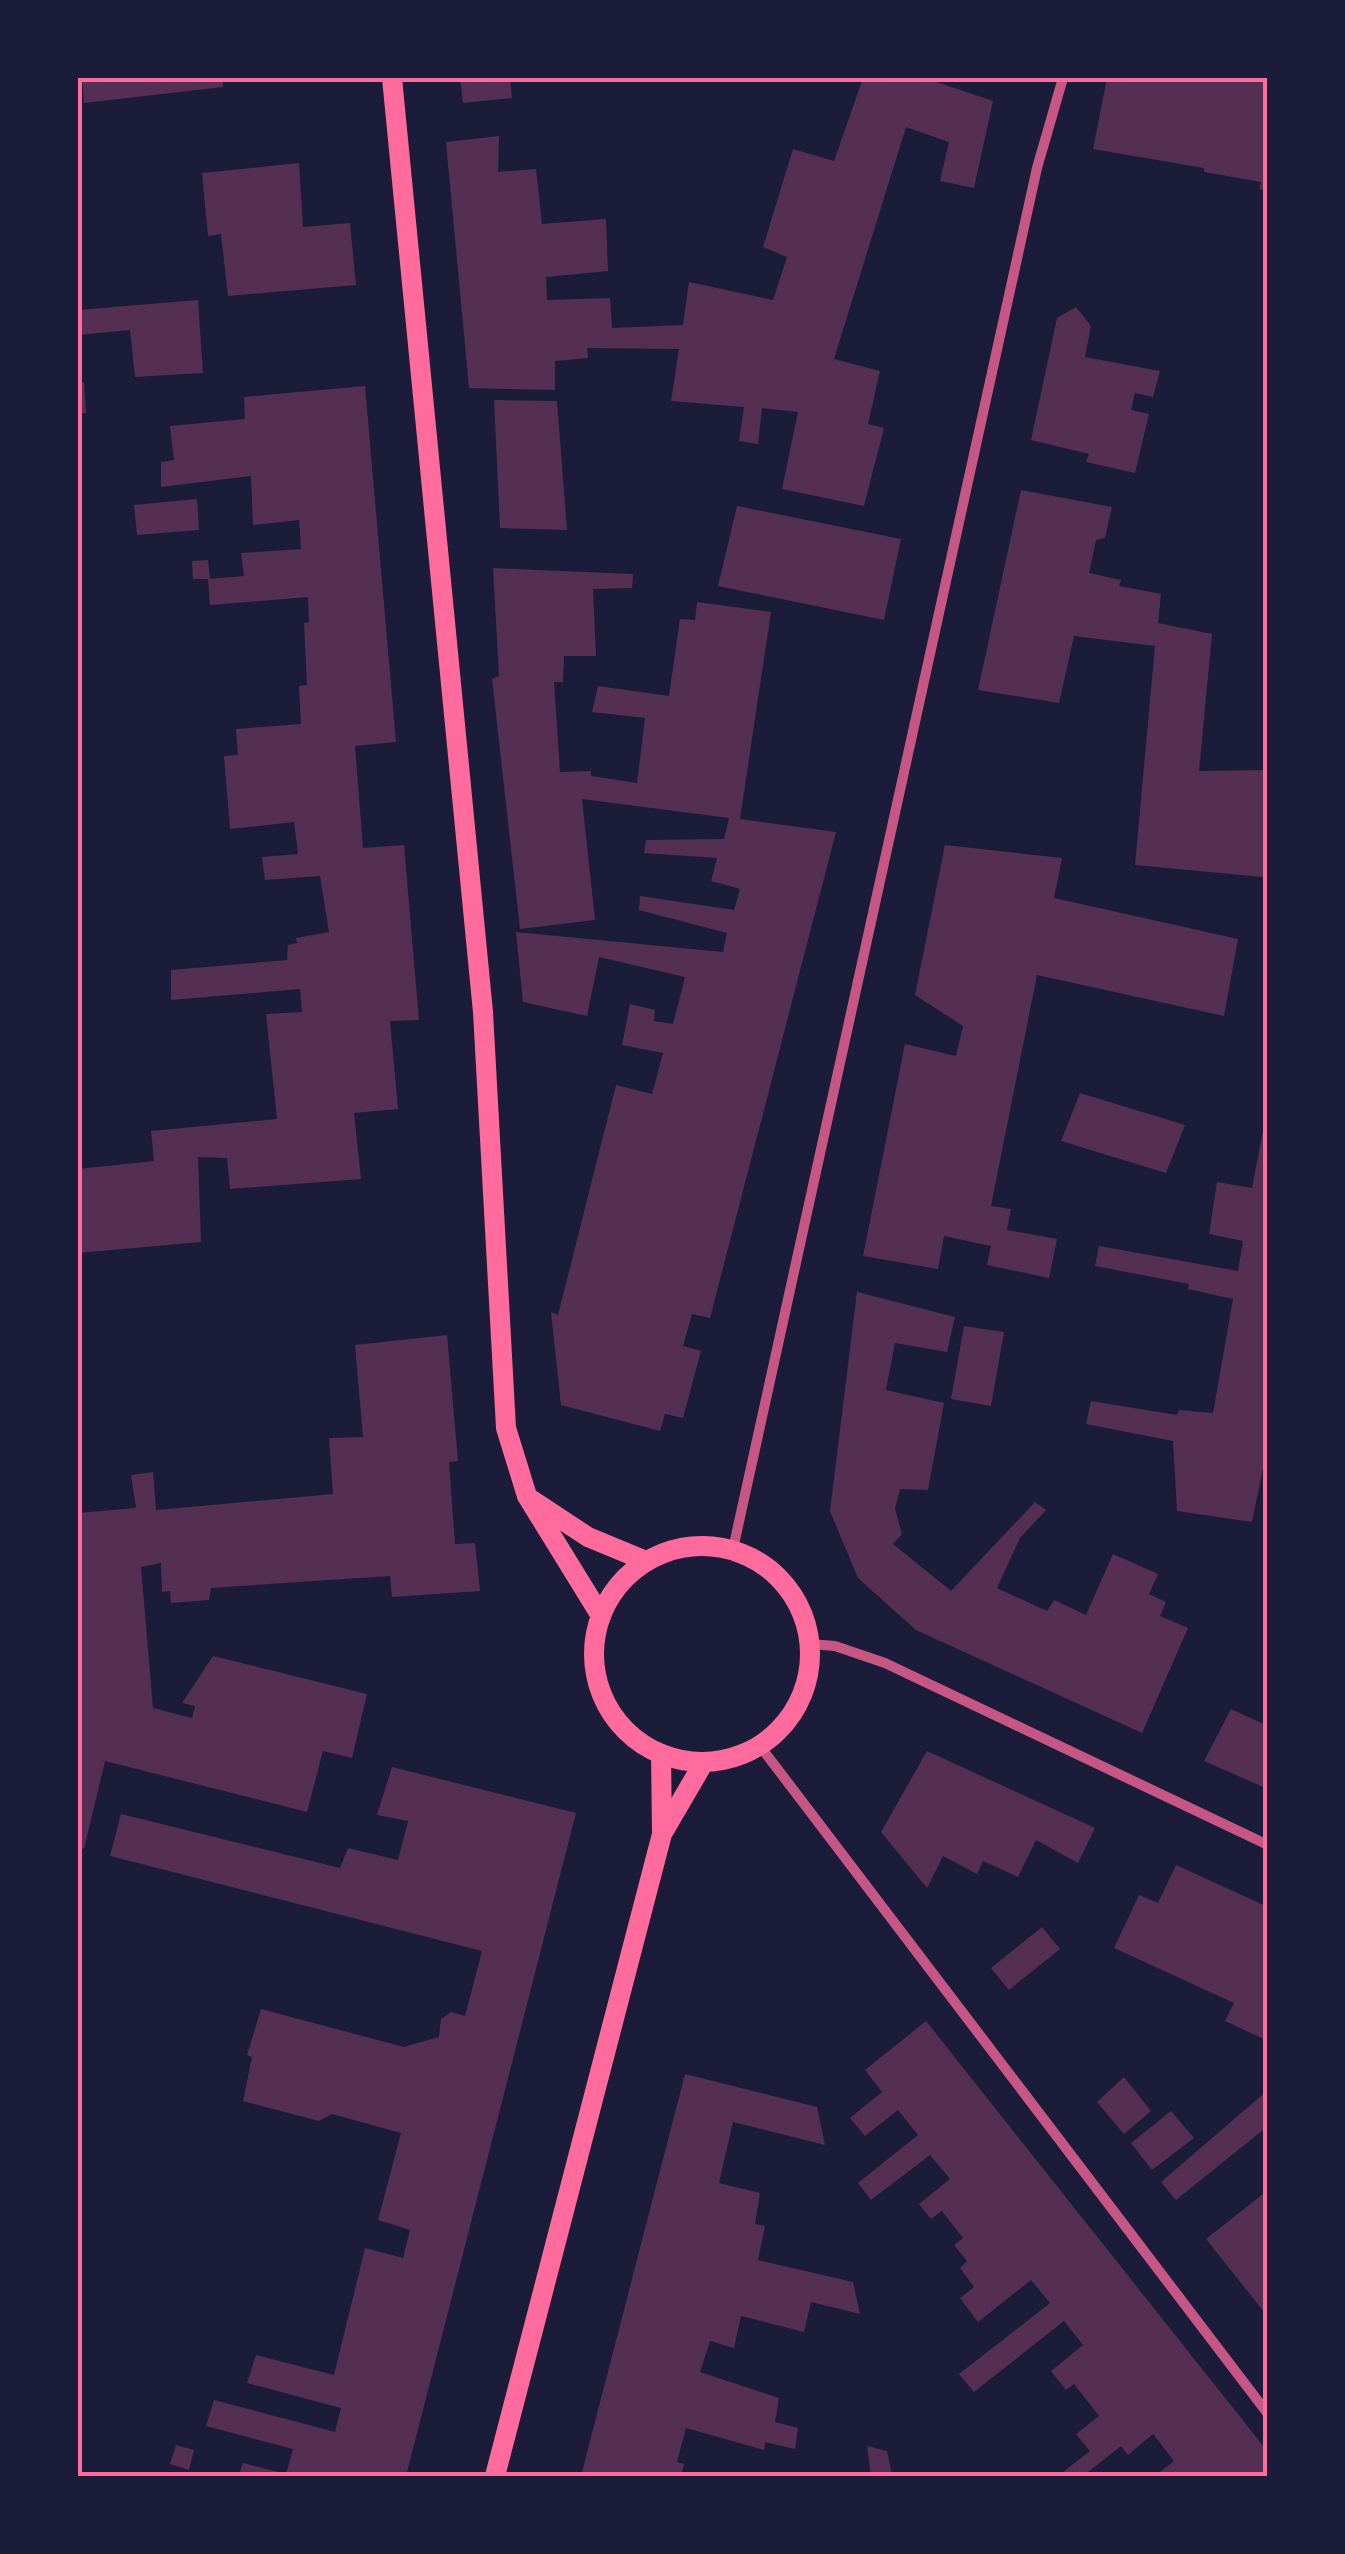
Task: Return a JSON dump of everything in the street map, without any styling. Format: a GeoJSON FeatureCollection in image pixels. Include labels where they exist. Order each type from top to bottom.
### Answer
{"type":"FeatureCollection","features":[{"type":"Feature","properties":{"kind":"main road"},"geometry":{"type":"LineString","coordinates":[[392,78],[483,1012],[506,1428],[526,1496],[600,1616]]}},
{"type":"Feature","properties":{"kind":"main road"},"geometry":{"type":"LineString","coordinates":[[526,1496],[588,1538],[646,1561]]}},
{"type":"Feature","properties":{"kind":"main road"},"geometry":{"type":"LineString","coordinates":[[689,1546],[734,1549],[763,1563],[786,1585],[803,1612],[810,1644],[809,1673],[800,1702],[783,1726],[760,1746],[724,1760],[704,1762],[661,1754],[616,1721],[603,1697],[594,1643],[600,1616],[626,1576],[646,1561],[689,1546]]}},
{"type":"Feature","properties":{"kind":"main road"},"geometry":{"type":"LineString","coordinates":[[495,2476],[662,1834],[661,1754]]}},
{"type":"Feature","properties":{"kind":"main road"},"geometry":{"type":"LineString","coordinates":[[662,1834],[704,1762]]}},
{"type":"Feature","properties":{"kind":"street"},"geometry":{"type":"LineString","coordinates":[[734,1549],[1037,168],[1063,78]]}},
{"type":"Feature","properties":{"kind":"street"},"geometry":{"type":"LineString","coordinates":[[810,1644],[835,1646],[884,1664],[1268,1846]]}},
{"type":"Feature","properties":{"kind":"street"},"geometry":{"type":"LineString","coordinates":[[760,1746],[1268,2414]]}},
{"type":"Feature","properties":{"kind":"building"},"geometry":{"type":"Polygon","coordinates":[[[82,78],[223,78],[223,87],[84,103],[82,78]]]}},
{"type":"Feature","properties":{"kind":"building"},"geometry":{"type":"Polygon","coordinates":[[[460,78],[510,78],[512,98],[463,103],[460,78]]]}},
{"type":"Feature","properties":{"kind":"building"},"geometry":{"type":"Polygon","coordinates":[[[863,78],[925,78],[993,101],[974,188],[940,181],[949,142],[906,127],[834,359],[880,371],[868,424],[884,428],[864,506],[782,489],[798,412],[762,408],[758,444],[739,441],[744,407],[671,401],[679,349],[587,348],[588,358],[555,361],[555,390],[469,388],[446,142],[499,136],[498,172],[536,169],[542,224],[606,219],[608,271],[546,277],[547,300],[610,298],[612,328],[683,325],[689,282],[773,300],[787,257],[763,247],[793,149],[834,161],[863,78]]]}},
{"type":"Feature","properties":{"kind":"building"},"geometry":{"type":"Polygon","coordinates":[[[1107,78],[1268,78],[1268,191],[1259,189],[1261,182],[1204,172],[1204,168],[1093,149],[1107,78]]]}},
{"type":"Feature","properties":{"kind":"building"},"geometry":{"type":"Polygon","coordinates":[[[299,163],[303,227],[350,223],[356,285],[228,296],[221,234],[208,236],[202,173],[299,163]]]}},
{"type":"Feature","properties":{"kind":"building"},"geometry":{"type":"Polygon","coordinates":[[[198,300],[203,373],[135,377],[130,330],[78,335],[78,310],[198,300]]]}},
{"type":"Feature","properties":{"kind":"building"},"geometry":{"type":"Polygon","coordinates":[[[1076,307],[1091,326],[1085,357],[1160,371],[1153,397],[1135,393],[1131,410],[1149,414],[1135,473],[1086,462],[1089,454],[1031,440],[1057,318],[1076,307]]]}},
{"type":"Feature","properties":{"kind":"building"},"geometry":{"type":"Polygon","coordinates":[[[84,382],[86,413],[78,414],[78,383],[84,382]]]}},
{"type":"Feature","properties":{"kind":"building"},"geometry":{"type":"Polygon","coordinates":[[[365,386],[396,742],[355,746],[363,848],[404,845],[419,1020],[390,1021],[398,1109],[354,1113],[361,1179],[230,1189],[227,1158],[198,1157],[201,1242],[78,1253],[78,1169],[154,1161],[151,1131],[277,1119],[266,1014],[302,1012],[300,989],[171,1000],[171,970],[287,960],[288,945],[297,943],[296,938],[329,932],[320,876],[265,880],[262,857],[298,854],[294,822],[230,829],[224,756],[238,755],[236,729],[301,724],[299,686],[307,685],[304,623],[309,622],[308,597],[210,605],[208,579],[244,576],[241,553],[301,549],[299,520],[253,525],[251,476],[161,487],[161,462],[174,460],[170,426],[245,419],[244,397],[365,386]]]}},
{"type":"Feature","properties":{"kind":"building"},"geometry":{"type":"Polygon","coordinates":[[[494,400],[557,401],[567,530],[500,528],[494,400]]]}},
{"type":"Feature","properties":{"kind":"building"},"geometry":{"type":"Polygon","coordinates":[[[1021,490],[1112,507],[1105,538],[1096,540],[1089,573],[1121,580],[1119,586],[1161,594],[1158,623],[1212,634],[1199,771],[1268,770],[1263,877],[1135,865],[1155,646],[1074,636],[1059,703],[978,690],[1021,490]]]}},
{"type":"Feature","properties":{"kind":"building"},"geometry":{"type":"Polygon","coordinates":[[[197,499],[199,530],[137,535],[134,505],[197,499]]]}},
{"type":"Feature","properties":{"kind":"building"},"geometry":{"type":"Polygon","coordinates":[[[737,506],[901,539],[884,620],[718,586],[737,506]]]}},
{"type":"Feature","properties":{"kind":"building"},"geometry":{"type":"Polygon","coordinates":[[[208,560],[210,579],[193,579],[192,561],[208,560]]]}},
{"type":"Feature","properties":{"kind":"building"},"geometry":{"type":"Polygon","coordinates":[[[493,568],[633,574],[632,588],[593,589],[596,656],[564,656],[563,682],[554,682],[560,772],[591,771],[591,776],[637,783],[645,718],[592,712],[598,686],[669,696],[680,619],[695,620],[697,602],[771,612],[740,819],[836,832],[710,1318],[692,1314],[683,1346],[701,1351],[683,1418],[665,1414],[660,1431],[561,1405],[551,1312],[558,1315],[616,1085],[652,1094],[663,1053],[622,1045],[630,1004],[655,1010],[654,1021],[673,1024],[685,977],[599,957],[587,1016],[523,1002],[516,932],[723,952],[727,933],[639,910],[640,896],[734,910],[740,889],[711,881],[717,858],[644,853],[646,840],[724,839],[729,818],[582,799],[595,920],[520,929],[492,679],[499,676],[493,568]]]}},
{"type":"Feature","properties":{"kind":"building"},"geometry":{"type":"Polygon","coordinates":[[[945,845],[1062,858],[1054,898],[1238,939],[1224,1016],[1037,975],[991,1206],[1011,1209],[1007,1230],[1057,1239],[1049,1278],[987,1265],[991,1246],[944,1236],[938,1269],[863,1256],[905,1044],[956,1056],[963,1026],[915,995],[945,845]]]}},
{"type":"Feature","properties":{"kind":"building"},"geometry":{"type":"Polygon","coordinates":[[[1080,1093],[1185,1125],[1166,1173],[1061,1141],[1080,1093]]]}},
{"type":"Feature","properties":{"kind":"building"},"geometry":{"type":"Polygon","coordinates":[[[1266,1115],[1268,1444],[1252,1522],[1177,1511],[1173,1441],[1086,1424],[1091,1401],[1177,1415],[1179,1410],[1213,1413],[1233,1299],[1188,1289],[1189,1284],[1095,1266],[1099,1246],[1238,1271],[1243,1241],[1209,1234],[1217,1182],[1252,1188],[1266,1115]]]}},
{"type":"Feature","properties":{"kind":"building"},"geometry":{"type":"Polygon","coordinates":[[[857,1292],[955,1317],[947,1352],[895,1343],[886,1390],[944,1403],[928,1490],[900,1489],[895,1509],[902,1534],[893,1544],[951,1591],[1035,1502],[1046,1510],[1020,1538],[997,1588],[1047,1611],[1054,1600],[1086,1615],[1113,1554],[1158,1574],[1149,1594],[1166,1602],[1160,1616],[1188,1628],[1142,1733],[916,1630],[858,1578],[830,1511],[857,1292]]]}},
{"type":"Feature","properties":{"kind":"building"},"geometry":{"type":"Polygon","coordinates":[[[964,1326],[1004,1332],[991,1406],[951,1399],[964,1326]]]}},
{"type":"Feature","properties":{"kind":"building"},"geometry":{"type":"Polygon","coordinates":[[[447,1335],[458,1461],[449,1462],[455,1544],[475,1543],[480,1591],[392,1597],[390,1576],[211,1588],[209,1600],[171,1603],[170,1591],[162,1592],[161,1563],[141,1567],[153,1708],[192,1718],[195,1706],[182,1703],[213,1656],[367,1694],[352,1758],[323,1751],[307,1812],[105,1761],[84,1849],[78,1847],[78,1513],[136,1508],[131,1475],[153,1472],[156,1510],[333,1494],[329,1438],[363,1437],[355,1345],[447,1335]]]}},
{"type":"Feature","properties":{"kind":"building"},"geometry":{"type":"Polygon","coordinates":[[[1231,1709],[1268,1726],[1268,1789],[1204,1761],[1231,1709]]]}},
{"type":"Feature","properties":{"kind":"building"},"geometry":{"type":"Polygon","coordinates":[[[927,1751],[1095,1828],[1078,1863],[1036,1840],[1018,1877],[983,1861],[977,1874],[943,1856],[927,1888],[881,1832],[927,1751]]]}},
{"type":"Feature","properties":{"kind":"building"},"geometry":{"type":"Polygon","coordinates":[[[392,1767],[576,1813],[406,2476],[238,2476],[243,2463],[286,2474],[293,2449],[206,2426],[214,2400],[335,2432],[341,2408],[247,2383],[256,2355],[334,2375],[365,2248],[403,2258],[410,2230],[378,2220],[401,2133],[332,2114],[319,2121],[243,2101],[252,2057],[247,2055],[261,2009],[404,2047],[439,2037],[441,2019],[451,2012],[465,2016],[482,1951],[110,1856],[121,1814],[340,1868],[348,1848],[398,1860],[408,1821],[377,1815],[392,1767]]]}},
{"type":"Feature","properties":{"kind":"building"},"geometry":{"type":"Polygon","coordinates":[[[1176,1865],[1268,1907],[1268,2041],[1225,2021],[1234,2003],[1114,1948],[1139,1895],[1158,1903],[1176,1865]]]}},
{"type":"Feature","properties":{"kind":"building"},"geometry":{"type":"Polygon","coordinates":[[[1042,1927],[1060,1949],[1009,1990],[991,1968],[1042,1927]]]}},
{"type":"Feature","properties":{"kind":"building"},"geometry":{"type":"Polygon","coordinates":[[[926,2021],[1268,2452],[1268,2476],[1155,2476],[1174,2461],[1153,2434],[1128,2455],[1121,2446],[1083,2476],[1064,2476],[1062,2473],[1090,2451],[1076,2434],[1099,2416],[1074,2384],[1066,2390],[1051,2371],[1083,2345],[1064,2321],[974,2392],[959,2374],[1050,2303],[1031,2280],[978,2322],[960,2298],[974,2287],[960,2268],[967,2261],[954,2245],[963,2238],[942,2211],[931,2219],[919,2204],[950,2179],[930,2155],[871,2200],[858,2183],[918,2135],[898,2110],[865,2136],[850,2118],[882,2092],[865,2070],[926,2021]]]}},
{"type":"Feature","properties":{"kind":"building"},"geometry":{"type":"Polygon","coordinates":[[[685,2074],[817,2107],[825,2145],[733,2122],[719,2183],[760,2193],[755,2224],[765,2226],[758,2260],[853,2282],[860,2314],[811,2302],[804,2332],[741,2316],[734,2348],[710,2341],[700,2372],[779,2398],[775,2422],[798,2428],[795,2449],[765,2442],[764,2450],[686,2428],[677,2462],[684,2464],[681,2476],[581,2476],[685,2074]]]}},
{"type":"Feature","properties":{"kind":"building"},"geometry":{"type":"Polygon","coordinates":[[[1124,2077],[1151,2111],[1124,2134],[1097,2102],[1124,2077]]]}},
{"type":"Feature","properties":{"kind":"building"},"geometry":{"type":"Polygon","coordinates":[[[1268,2090],[1268,2126],[1176,2200],[1161,2182],[1268,2090]]]}},
{"type":"Feature","properties":{"kind":"building"},"geometry":{"type":"Polygon","coordinates":[[[1171,2111],[1194,2138],[1152,2170],[1131,2143],[1171,2111]]]}},
{"type":"Feature","properties":{"kind":"building"},"geometry":{"type":"Polygon","coordinates":[[[1268,2190],[1268,2317],[1206,2239],[1268,2190]]]}},
{"type":"Feature","properties":{"kind":"building"},"geometry":{"type":"Polygon","coordinates":[[[176,2445],[194,2450],[189,2470],[170,2464],[176,2445]]]}},
{"type":"Feature","properties":{"kind":"building"},"geometry":{"type":"Polygon","coordinates":[[[867,2446],[887,2451],[892,2476],[871,2476],[867,2446]]]}}]}
